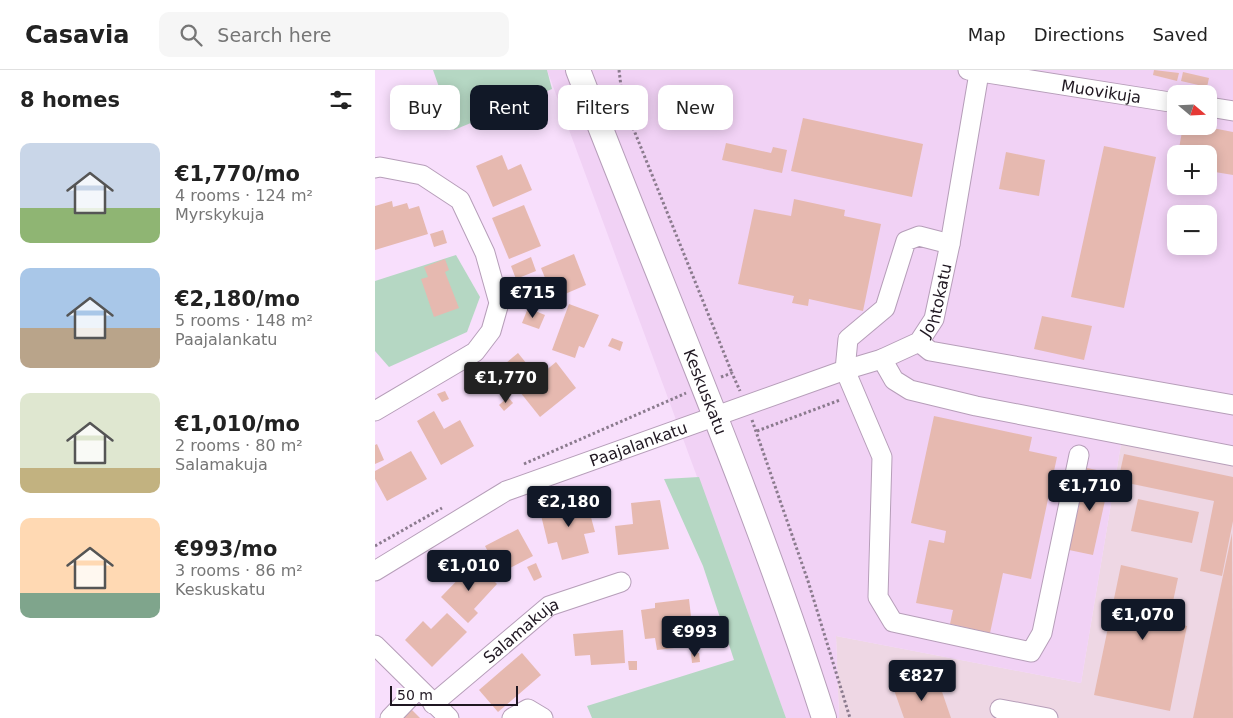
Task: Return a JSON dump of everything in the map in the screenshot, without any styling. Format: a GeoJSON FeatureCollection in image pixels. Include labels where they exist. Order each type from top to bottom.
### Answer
{"type":"FeatureCollection","features":[{"type":"Feature","properties":{"kind":"main road","name":"Keskuskatu"},"geometry":{"type":"LineString","coordinates":[[578,70],[649,254],[705,385],[804,654],[824,718]]}},
{"type":"Feature","properties":{"kind":"street","name":"Muovikuja"},"geometry":{"type":"LineString","coordinates":[[973,71],[1167,101]]}},
{"type":"Feature","properties":{"kind":"street","name":"Johtokatu"},"geometry":{"type":"LineString","coordinates":[[716,417],[845,370],[882,359],[919,342],[934,319],[950,244],[973,71]]}},
{"type":"Feature","properties":{"kind":"street"},"geometry":{"type":"LineString","coordinates":[[1217,109],[1233,111]]}},
{"type":"Feature","properties":{"kind":"street"},"geometry":{"type":"LineString","coordinates":[[375,168],[380,167],[421,175],[460,200],[485,253],[499,302],[491,331],[475,352],[375,412]]}},
{"type":"Feature","properties":{"kind":"street"},"geometry":{"type":"LineString","coordinates":[[950,244],[919,236],[906,241],[885,308],[849,339],[845,370],[882,457],[878,597],[893,622],[1031,652],[1042,632],[1079,455]]}},
{"type":"Feature","properties":{"kind":"street"},"geometry":{"type":"LineString","coordinates":[[919,342],[930,351],[1233,405]]}},
{"type":"Feature","properties":{"kind":"street"},"geometry":{"type":"LineString","coordinates":[[882,359],[894,380],[910,390],[976,406],[1233,456]]}},
{"type":"Feature","properties":{"kind":"street","name":"Paajalankatu"},"geometry":{"type":"LineString","coordinates":[[375,571],[506,491],[716,417]]}},
{"type":"Feature","properties":{"kind":"street","name":"Salamakuja"},"geometry":{"type":"LineString","coordinates":[[433,704],[549,606],[621,582]]}},
{"type":"Feature","properties":{"kind":"street"},"geometry":{"type":"LineString","coordinates":[[375,645],[449,718]]}},
{"type":"Feature","properties":{"kind":"street"},"geometry":{"type":"LineString","coordinates":[[390,718],[418,689]]}},
{"type":"Feature","properties":{"kind":"street"},"geometry":{"type":"LineString","coordinates":[[512,718],[528,709],[543,718]]}},
{"type":"Feature","properties":{"kind":"street"},"geometry":{"type":"LineString","coordinates":[[1000,709],[1048,718]]}},
{"type":"Feature","properties":{"kind":"path"},"geometry":{"type":"LineString","coordinates":[[619,70],[623,104],[746,406],[808,581],[851,718]]}},
{"type":"Feature","properties":{"kind":"path"},"geometry":{"type":"LineString","coordinates":[[521,465],[732,373]]}},
{"type":"Feature","properties":{"kind":"path"},"geometry":{"type":"LineString","coordinates":[[375,546],[443,507]]}},
{"type":"Feature","properties":{"kind":"shaded area"},"geometry":{"type":"Polygon","coordinates":[[[547,70],[1233,70],[1233,466],[1121,444],[1081,683],[836,636],[839,718],[786,718],[569,130],[648,130],[648,85],[558,85],[558,100],[547,70]]]}},
{"type":"Feature","properties":{"kind":"shaded area"},"geometry":{"type":"Polygon","coordinates":[[[1121,444],[1233,466],[1233,718],[839,718],[836,636],[1081,683],[1121,444]]]}},
{"type":"Feature","properties":{"kind":"green space"},"geometry":{"type":"Polygon","coordinates":[[[433,70],[547,70],[552,89],[548,91],[548,85],[470,85],[470,123],[460,127],[460,85],[438,85],[433,70]]]}},
{"type":"Feature","properties":{"kind":"green space"},"geometry":{"type":"Polygon","coordinates":[[[456,255],[480,297],[467,332],[389,367],[375,351],[375,281],[456,255]]]}},
{"type":"Feature","properties":{"kind":"green space"},"geometry":{"type":"Polygon","coordinates":[[[699,477],[786,718],[592,718],[587,706],[734,660],[703,566],[664,479],[699,477]]]}},
{"type":"Feature","properties":{"kind":"building"},"geometry":{"type":"Polygon","coordinates":[[[1154,70],[1179,73],[1177,81],[1153,75],[1154,70]]]}},
{"type":"Feature","properties":{"kind":"building"},"geometry":{"type":"Polygon","coordinates":[[[1183,72],[1209,78],[1207,85],[1181,81],[1183,72]]]}},
{"type":"Feature","properties":{"kind":"building"},"geometry":{"type":"Polygon","coordinates":[[[803,118],[923,144],[912,197],[791,171],[803,118]]]}},
{"type":"Feature","properties":{"kind":"building"},"geometry":{"type":"Polygon","coordinates":[[[1217,129],[1233,132],[1233,175],[1217,172],[1217,145],[1180,145],[1181,135],[1217,135],[1217,129]]]}},
{"type":"Feature","properties":{"kind":"building"},"geometry":{"type":"Polygon","coordinates":[[[726,143],[771,153],[773,147],[787,150],[782,173],[722,160],[726,143]]]}},
{"type":"Feature","properties":{"kind":"building"},"geometry":{"type":"Polygon","coordinates":[[[1104,146],[1156,157],[1124,308],[1071,297],[1104,146]]]}},
{"type":"Feature","properties":{"kind":"building"},"geometry":{"type":"Polygon","coordinates":[[[1006,152],[1045,160],[1039,196],[999,189],[1006,152]]]}},
{"type":"Feature","properties":{"kind":"building"},"geometry":{"type":"Polygon","coordinates":[[[502,155],[508,170],[521,164],[532,190],[493,207],[476,166],[502,155]]]}},
{"type":"Feature","properties":{"kind":"building"},"geometry":{"type":"Polygon","coordinates":[[[794,199],[845,210],[844,216],[881,224],[863,311],[809,299],[808,306],[792,303],[794,296],[738,284],[754,209],[791,216],[794,199]]]}},
{"type":"Feature","properties":{"kind":"building"},"geometry":{"type":"Polygon","coordinates":[[[392,201],[393,207],[407,203],[409,209],[419,206],[428,234],[375,250],[375,206],[392,201]]]}},
{"type":"Feature","properties":{"kind":"building"},"geometry":{"type":"Polygon","coordinates":[[[524,205],[541,246],[509,259],[492,218],[524,205]]]}},
{"type":"Feature","properties":{"kind":"building"},"geometry":{"type":"Polygon","coordinates":[[[443,230],[447,243],[434,247],[430,234],[443,230]]]}},
{"type":"Feature","properties":{"kind":"building"},"geometry":{"type":"Polygon","coordinates":[[[574,254],[586,285],[558,297],[555,288],[550,290],[541,268],[574,254]]]}},
{"type":"Feature","properties":{"kind":"building"},"geometry":{"type":"Polygon","coordinates":[[[531,257],[536,271],[516,279],[511,266],[531,257]]]}},
{"type":"Feature","properties":{"kind":"building"},"geometry":{"type":"Polygon","coordinates":[[[445,259],[449,270],[445,272],[459,308],[434,317],[421,279],[428,277],[424,267],[445,259]]]}},
{"type":"Feature","properties":{"kind":"building"},"geometry":{"type":"Polygon","coordinates":[[[569,304],[599,315],[584,348],[579,346],[575,358],[552,350],[569,304]]]}},
{"type":"Feature","properties":{"kind":"building"},"geometry":{"type":"Polygon","coordinates":[[[528,308],[545,315],[539,329],[522,323],[528,308]]]}},
{"type":"Feature","properties":{"kind":"building"},"geometry":{"type":"Polygon","coordinates":[[[1042,316],[1092,326],[1084,360],[1034,349],[1042,316]]]}},
{"type":"Feature","properties":{"kind":"building"},"geometry":{"type":"Polygon","coordinates":[[[612,338],[623,342],[620,351],[608,346],[612,338]]]}},
{"type":"Feature","properties":{"kind":"building"},"geometry":{"type":"Polygon","coordinates":[[[518,353],[535,374],[517,389],[500,368],[518,353]]]}},
{"type":"Feature","properties":{"kind":"building"},"geometry":{"type":"Polygon","coordinates":[[[556,362],[576,388],[540,417],[520,392],[556,362]]]}},
{"type":"Feature","properties":{"kind":"building"},"geometry":{"type":"Polygon","coordinates":[[[445,391],[449,399],[442,402],[437,394],[445,391]]]}},
{"type":"Feature","properties":{"kind":"building"},"geometry":{"type":"Polygon","coordinates":[[[508,397],[513,403],[504,411],[499,405],[508,397]]]}},
{"type":"Feature","properties":{"kind":"building"},"geometry":{"type":"Polygon","coordinates":[[[434,411],[444,429],[460,420],[474,446],[441,465],[417,421],[434,411]]]}},
{"type":"Feature","properties":{"kind":"building"},"geometry":{"type":"Polygon","coordinates":[[[934,416],[1032,437],[1029,451],[1057,457],[1031,579],[1003,573],[990,633],[950,624],[953,610],[916,603],[929,540],[944,543],[946,531],[911,523],[934,416]]]}},
{"type":"Feature","properties":{"kind":"building"},"geometry":{"type":"Polygon","coordinates":[[[377,444],[384,460],[375,464],[375,445],[377,444]]]}},
{"type":"Feature","properties":{"kind":"building"},"geometry":{"type":"Polygon","coordinates":[[[411,451],[427,479],[387,501],[375,479],[375,471],[411,451]]]}},
{"type":"Feature","properties":{"kind":"building"},"geometry":{"type":"Polygon","coordinates":[[[1124,454],[1233,477],[1233,521],[1222,576],[1200,571],[1214,501],[1118,481],[1124,454]]]}},
{"type":"Feature","properties":{"kind":"building"},"geometry":{"type":"Polygon","coordinates":[[[1087,468],[1111,473],[1093,555],[1069,550],[1087,468]]]}},
{"type":"Feature","properties":{"kind":"building"},"geometry":{"type":"Polygon","coordinates":[[[586,499],[595,532],[584,534],[589,553],[562,560],[557,542],[548,544],[540,511],[586,499]]]}},
{"type":"Feature","properties":{"kind":"building"},"geometry":{"type":"Polygon","coordinates":[[[1138,499],[1199,512],[1192,543],[1131,531],[1138,499]]]}},
{"type":"Feature","properties":{"kind":"building"},"geometry":{"type":"Polygon","coordinates":[[[660,500],[669,549],[618,555],[615,526],[633,524],[631,503],[660,500]]]}},
{"type":"Feature","properties":{"kind":"building"},"geometry":{"type":"Polygon","coordinates":[[[518,529],[533,556],[510,568],[508,563],[497,569],[485,546],[518,529]]]}},
{"type":"Feature","properties":{"kind":"building"},"geometry":{"type":"Polygon","coordinates":[[[1232,533],[1233,718],[1193,718],[1232,533]]]}},
{"type":"Feature","properties":{"kind":"building"},"geometry":{"type":"Polygon","coordinates":[[[475,562],[497,584],[474,609],[478,613],[468,623],[441,597],[475,562]]]}},
{"type":"Feature","properties":{"kind":"building"},"geometry":{"type":"Polygon","coordinates":[[[536,563],[542,577],[534,581],[527,567],[536,563]]]}},
{"type":"Feature","properties":{"kind":"building"},"geometry":{"type":"Polygon","coordinates":[[[1121,565],[1178,578],[1172,606],[1184,608],[1181,625],[1187,626],[1170,711],[1094,695],[1121,565]]]}},
{"type":"Feature","properties":{"kind":"building"},"geometry":{"type":"Polygon","coordinates":[[[689,599],[692,625],[680,626],[683,647],[657,650],[655,638],[645,639],[641,610],[655,608],[655,603],[689,599]]]}},
{"type":"Feature","properties":{"kind":"building"},"geometry":{"type":"Polygon","coordinates":[[[447,613],[467,632],[432,667],[405,640],[423,621],[431,629],[447,613]]]}},
{"type":"Feature","properties":{"kind":"building"},"geometry":{"type":"Polygon","coordinates":[[[623,630],[625,663],[591,665],[590,655],[575,656],[573,634],[623,630]]]}},
{"type":"Feature","properties":{"kind":"building"},"geometry":{"type":"Polygon","coordinates":[[[522,653],[541,675],[498,712],[479,690],[522,653]]]}},
{"type":"Feature","properties":{"kind":"building"},"geometry":{"type":"Polygon","coordinates":[[[691,653],[699,653],[700,662],[692,663],[691,653]]]}},
{"type":"Feature","properties":{"kind":"building"},"geometry":{"type":"Polygon","coordinates":[[[628,661],[637,661],[637,670],[629,670],[628,661]]]}},
{"type":"Feature","properties":{"kind":"building"},"geometry":{"type":"Polygon","coordinates":[[[923,681],[925,688],[939,683],[951,718],[904,718],[894,690],[923,681]]]}},
{"type":"Feature","properties":{"kind":"building"},"geometry":{"type":"Polygon","coordinates":[[[412,710],[420,718],[403,718],[412,710]]]}}]}
